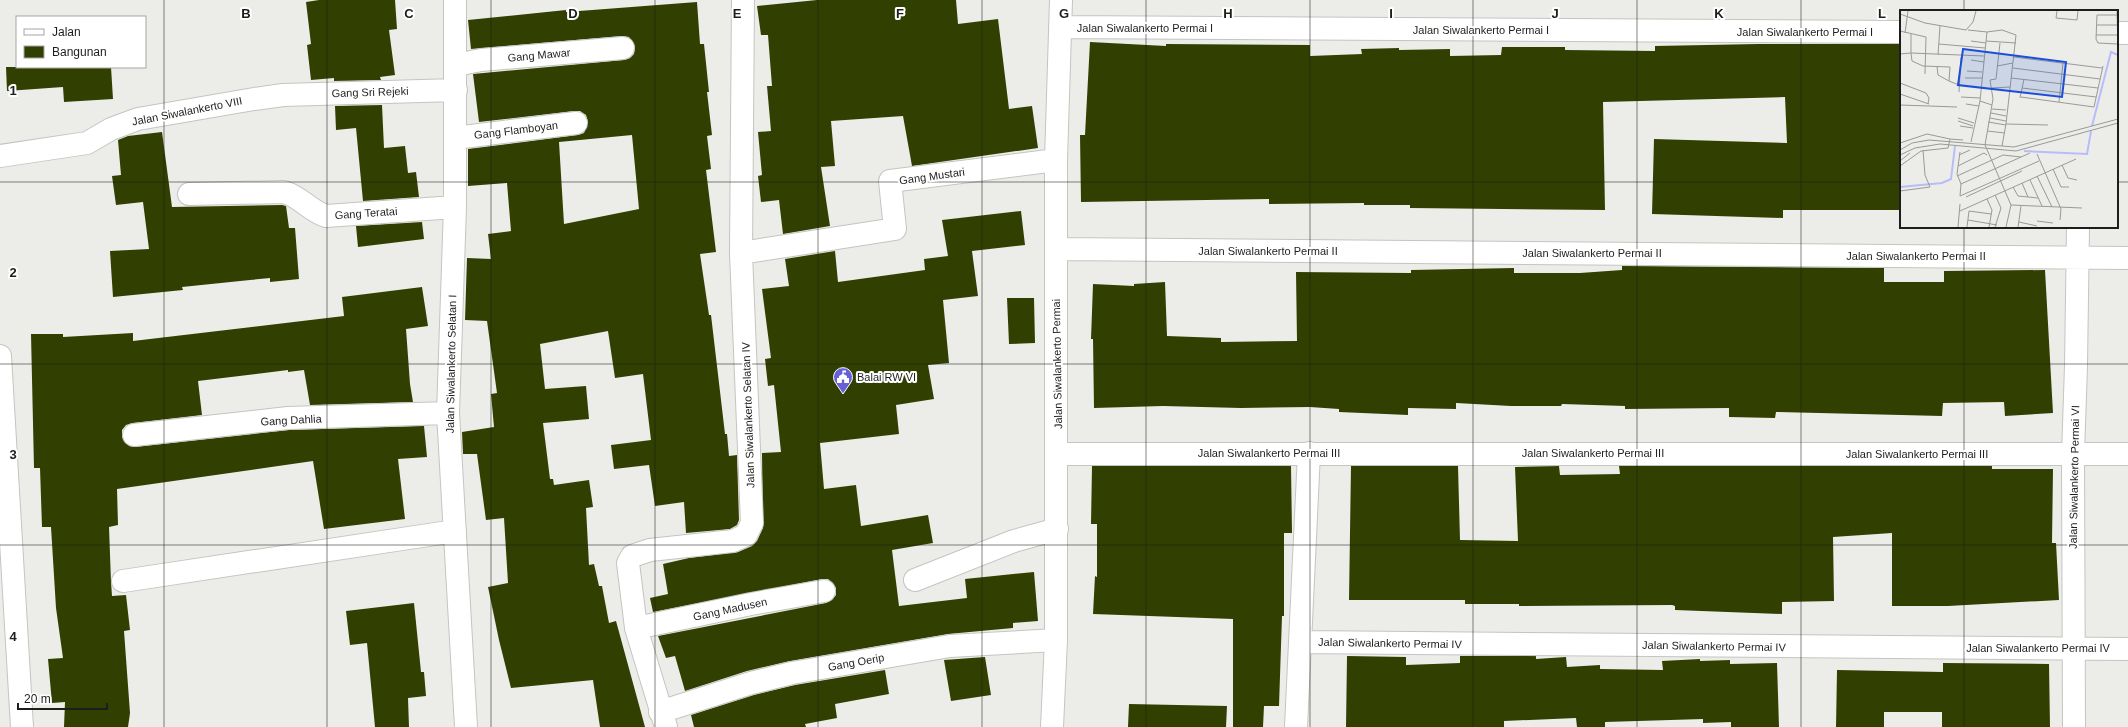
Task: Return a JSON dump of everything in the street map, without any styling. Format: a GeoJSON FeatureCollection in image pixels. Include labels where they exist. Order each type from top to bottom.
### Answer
{"type":"FeatureCollection","features":[{"type":"Feature","properties":{"kind":"street","name":"Jalan Siwalankerto Selatan I"},"geometry":{"type":"LineString","coordinates":[[455,0],[455,206],[448,413],[456,531],[466,727]]}},
{"type":"Feature","properties":{"kind":"street","name":"Jalan Siwalankerto Selatan IV"},"geometry":{"type":"LineString","coordinates":[[663,720],[636,628],[628,563],[632,556],[650,550],[733,541],[746,535],[752,523],[741,253],[743,0]]}},
{"type":"Feature","properties":{"kind":"street","name":"Jalan Siwalankerto Permai"},"geometry":{"type":"LineString","coordinates":[[1052,727],[1056,640],[1058,454],[1056,160],[1061,0]]}},
{"type":"Feature","properties":{"kind":"street","name":"Jalan Siwalankerto Permai I"},"geometry":{"type":"LineString","coordinates":[[1060,27],[1900,32]]}},
{"type":"Feature","properties":{"kind":"street","name":"Gang Mawar"},"geometry":{"type":"LineString","coordinates":[[456,65],[481,60],[623,48]]}},
{"type":"Feature","properties":{"kind":"street","name":"Gang Sri Rejeki"},"geometry":{"type":"LineString","coordinates":[[283,95],[456,90]]}},
{"type":"Feature","properties":{"kind":"street","name":"Jalan Siwalankerto VIII"},"geometry":{"type":"LineString","coordinates":[[0,156],[87,143],[111,129],[138,119],[283,95]]}},
{"type":"Feature","properties":{"kind":"street","name":"Gang Flamboyan"},"geometry":{"type":"LineString","coordinates":[[455,138],[576,123]]}},
{"type":"Feature","properties":{"kind":"street","name":"Gang Mustari"},"geometry":{"type":"LineString","coordinates":[[741,253],[894,229],[890,182],[1056,160]]}},
{"type":"Feature","properties":{"kind":"street","name":"Gang Teratai"},"geometry":{"type":"LineString","coordinates":[[189,194],[284,192],[296,195],[317,213],[326,216],[455,206]]}},
{"type":"Feature","properties":{"kind":"street","name":"Jalan Siwalankerto Permai VI"},"geometry":{"type":"LineString","coordinates":[[2074,727],[2073,454],[2078,228]]}},
{"type":"Feature","properties":{"kind":"street","name":"Jalan Siwalankerto Permai II"},"geometry":{"type":"LineString","coordinates":[[1056,249],[2128,258]]}},
{"type":"Feature","properties":{"kind":"street"},"geometry":{"type":"LineString","coordinates":[[0,356],[22,727]]}},
{"type":"Feature","properties":{"kind":"street","name":"Gang Dahlia"},"geometry":{"type":"LineString","coordinates":[[134,435],[288,418],[448,413]]}},
{"type":"Feature","properties":{"kind":"street"},"geometry":{"type":"LineString","coordinates":[[1296,727],[1309,453]]}},
{"type":"Feature","properties":{"kind":"street","name":"Jalan Siwalankerto Permai III"},"geometry":{"type":"LineString","coordinates":[[1058,454],[2128,454]]}},
{"type":"Feature","properties":{"kind":"street"},"geometry":{"type":"LineString","coordinates":[[915,580],[1014,541],[1057,529]]}},
{"type":"Feature","properties":{"kind":"street"},"geometry":{"type":"LineString","coordinates":[[123,581],[456,531]]}},
{"type":"Feature","properties":{"kind":"street","name":"Gang Madusen"},"geometry":{"type":"LineString","coordinates":[[636,628],[751,604],[824,591]]}},
{"type":"Feature","properties":{"kind":"street","name":"Gang Oerip"},"geometry":{"type":"LineString","coordinates":[[663,720],[751,683],[792,673],[950,646],[1056,640]]}},
{"type":"Feature","properties":{"kind":"street","name":"Jalan Siwalankerto Permai IV"},"geometry":{"type":"LineString","coordinates":[[1300,642],[2073,649],[2128,648]]}},
{"type":"Feature","properties":{"kind":"building"},"geometry":{"type":"Polygon","coordinates":[[[319,0],[395,0],[397,29],[389,30],[395,75],[380,77],[381,80],[334,81],[334,78],[311,80],[307,45],[311,44],[306,2],[319,0]]]}},
{"type":"Feature","properties":{"kind":"building"},"geometry":{"type":"Polygon","coordinates":[[[817,0],[956,0],[958,24],[998,19],[1009,109],[1032,106],[1038,148],[912,166],[903,116],[831,121],[835,166],[821,167],[830,226],[783,234],[779,200],[761,202],[758,176],[762,175],[758,132],[771,131],[767,86],[772,86],[768,35],[761,35],[757,6],[817,0]]]}},
{"type":"Feature","properties":{"kind":"building"},"geometry":{"type":"Polygon","coordinates":[[[697,2],[700,44],[704,44],[709,92],[707,92],[712,135],[707,136],[711,169],[706,170],[716,252],[700,254],[709,315],[711,315],[729,456],[737,455],[739,520],[737,525],[730,529],[686,533],[684,502],[655,506],[649,465],[614,469],[611,445],[651,440],[643,374],[615,378],[608,331],[540,344],[545,389],[586,386],[589,419],[543,423],[550,479],[553,479],[554,485],[589,480],[593,507],[586,508],[589,565],[594,564],[599,586],[602,586],[609,623],[616,621],[645,727],[600,727],[593,680],[511,688],[488,587],[508,583],[504,518],[486,520],[477,454],[463,454],[462,432],[494,427],[491,394],[497,393],[487,321],[465,320],[467,258],[491,259],[488,234],[511,231],[507,183],[468,186],[468,149],[578,135],[584,133],[588,122],[586,115],[580,111],[574,111],[479,122],[473,74],[624,60],[630,58],[634,54],[635,47],[629,37],[622,36],[471,49],[468,20],[566,10],[566,12],[697,2]],[[632,135],[559,142],[564,224],[639,209],[632,135]]]}},
{"type":"Feature","properties":{"kind":"building"},"geometry":{"type":"Polygon","coordinates":[[[1090,42],[1166,46],[1166,44],[1310,45],[1310,56],[1362,54],[1361,49],[1399,48],[1399,50],[1450,49],[1450,56],[1501,55],[1502,47],[1565,47],[1565,50],[1655,51],[1655,46],[1900,44],[1900,210],[1783,210],[1783,218],[1652,214],[1654,139],[1787,143],[1785,97],[1603,102],[1605,210],[1410,208],[1410,205],[1364,205],[1364,203],[1269,204],[1269,199],[1081,202],[1080,135],[1085,135],[1090,42]]]}},
{"type":"Feature","properties":{"kind":"building"},"geometry":{"type":"Polygon","coordinates":[[[6,67],[111,68],[113,99],[64,102],[63,87],[7,91],[6,67]]]}},
{"type":"Feature","properties":{"kind":"building"},"geometry":{"type":"Polygon","coordinates":[[[382,105],[384,148],[405,146],[408,173],[416,172],[419,197],[363,201],[356,128],[336,130],[335,106],[382,105]]]}},
{"type":"Feature","properties":{"kind":"building"},"geometry":{"type":"Polygon","coordinates":[[[162,132],[172,207],[286,206],[289,228],[295,228],[299,279],[270,282],[270,278],[182,287],[183,290],[113,297],[110,251],[149,249],[143,202],[116,205],[112,176],[121,175],[118,140],[128,136],[162,132]]]}},
{"type":"Feature","properties":{"kind":"building"},"geometry":{"type":"Polygon","coordinates":[[[1021,211],[1025,245],[972,251],[978,296],[943,300],[949,363],[928,365],[934,399],[896,405],[899,434],[820,443],[824,489],[856,485],[861,526],[928,515],[933,543],[892,550],[899,606],[967,598],[965,579],[1034,572],[1038,621],[1013,623],[1013,628],[948,634],[790,661],[747,671],[685,691],[675,656],[666,658],[658,636],[826,603],[832,600],[836,595],[836,588],[833,583],[828,579],[822,579],[653,612],[650,598],[668,594],[663,564],[689,558],[738,552],[752,546],[757,541],[763,528],[762,453],[781,452],[774,385],[768,386],[765,359],[771,358],[762,289],[789,286],[785,259],[835,251],[838,282],[925,270],[924,259],[948,256],[942,220],[1021,211]]]}},
{"type":"Feature","properties":{"kind":"building"},"geometry":{"type":"Polygon","coordinates":[[[422,222],[424,239],[358,247],[356,226],[422,222]]]}},
{"type":"Feature","properties":{"kind":"building"},"geometry":{"type":"Polygon","coordinates":[[[1622,266],[1884,268],[1884,282],[1944,282],[1944,271],[2045,270],[2053,413],[2005,416],[2004,402],[1943,403],[1942,416],[1776,412],[1775,418],[1729,417],[1729,408],[1625,409],[1625,406],[1562,404],[1561,406],[1511,406],[1456,403],[1456,409],[1408,408],[1408,415],[1339,412],[1339,409],[1310,407],[1241,408],[1163,406],[1094,408],[1093,339],[1091,339],[1093,284],[1134,286],[1134,284],[1165,282],[1167,336],[1221,338],[1221,342],[1297,341],[1296,272],[1411,273],[1411,270],[1514,268],[1514,273],[1580,273],[1622,270],[1622,266]]]}},
{"type":"Feature","properties":{"kind":"building"},"geometry":{"type":"Polygon","coordinates":[[[422,287],[428,326],[406,329],[410,384],[413,402],[310,405],[304,370],[288,372],[288,370],[198,381],[202,415],[126,425],[122,430],[122,437],[129,446],[135,447],[289,430],[424,426],[427,457],[398,459],[405,519],[324,529],[313,461],[117,489],[118,525],[109,527],[111,582],[112,596],[126,595],[130,630],[124,631],[130,713],[128,727],[64,727],[65,702],[52,703],[48,659],[63,658],[56,608],[51,527],[42,527],[40,468],[34,468],[31,334],[63,334],[63,337],[133,333],[133,341],[344,316],[342,297],[422,287]]]}},
{"type":"Feature","properties":{"kind":"building"},"geometry":{"type":"Polygon","coordinates":[[[1007,298],[1034,298],[1035,343],[1009,344],[1007,298]]]}},
{"type":"Feature","properties":{"kind":"building"},"geometry":{"type":"Polygon","coordinates":[[[1092,466],[1291,466],[1292,533],[1284,533],[1284,616],[1282,616],[1279,706],[1264,706],[1263,727],[1233,727],[1233,619],[1093,614],[1095,576],[1097,577],[1097,524],[1091,524],[1092,466]]]}},
{"type":"Feature","properties":{"kind":"building"},"geometry":{"type":"Polygon","coordinates":[[[1351,466],[1458,466],[1460,540],[1518,541],[1515,467],[1559,466],[1560,475],[1620,474],[1619,466],[1992,466],[1992,469],[2053,469],[2052,543],[2056,543],[2059,600],[1948,606],[1892,606],[1892,533],[1833,537],[1834,601],[1782,602],[1782,614],[1675,610],[1675,606],[1672,605],[1519,606],[1519,604],[1465,604],[1465,600],[1349,600],[1351,466]]]}},
{"type":"Feature","properties":{"kind":"building"},"geometry":{"type":"Polygon","coordinates":[[[414,603],[421,672],[424,672],[426,696],[408,698],[409,727],[375,727],[367,643],[350,645],[346,611],[414,603]]]}},
{"type":"Feature","properties":{"kind":"building"},"geometry":{"type":"Polygon","coordinates":[[[1347,656],[1406,657],[1406,665],[1460,663],[1460,656],[1536,656],[1536,659],[1566,657],[1567,667],[1600,665],[1600,669],[1663,670],[1662,661],[1700,659],[1700,661],[1730,660],[1730,664],[1777,663],[1779,727],[1731,727],[1731,722],[1703,723],[1703,719],[1605,722],[1605,727],[1577,727],[1576,718],[1504,721],[1504,727],[1346,727],[1347,656]]]}},
{"type":"Feature","properties":{"kind":"building"},"geometry":{"type":"Polygon","coordinates":[[[985,657],[991,695],[951,701],[944,660],[985,657]]]}},
{"type":"Feature","properties":{"kind":"building"},"geometry":{"type":"Polygon","coordinates":[[[1943,663],[2049,664],[2050,727],[1942,727],[1942,712],[1884,712],[1884,727],[1836,727],[1837,670],[1943,672],[1943,663]]]}},
{"type":"Feature","properties":{"kind":"building"},"geometry":{"type":"Polygon","coordinates":[[[885,670],[889,694],[835,704],[837,718],[805,724],[806,727],[694,727],[691,715],[754,695],[795,685],[885,670]]]}},
{"type":"Feature","properties":{"kind":"building"},"geometry":{"type":"Polygon","coordinates":[[[1129,704],[1227,706],[1226,727],[1128,727],[1129,704]]]}},
{"type":"Feature","properties":{"kind":"place","name":"Balai RW VI"},"geometry":{"type":"Point","coordinates":[843,394]}}]}
